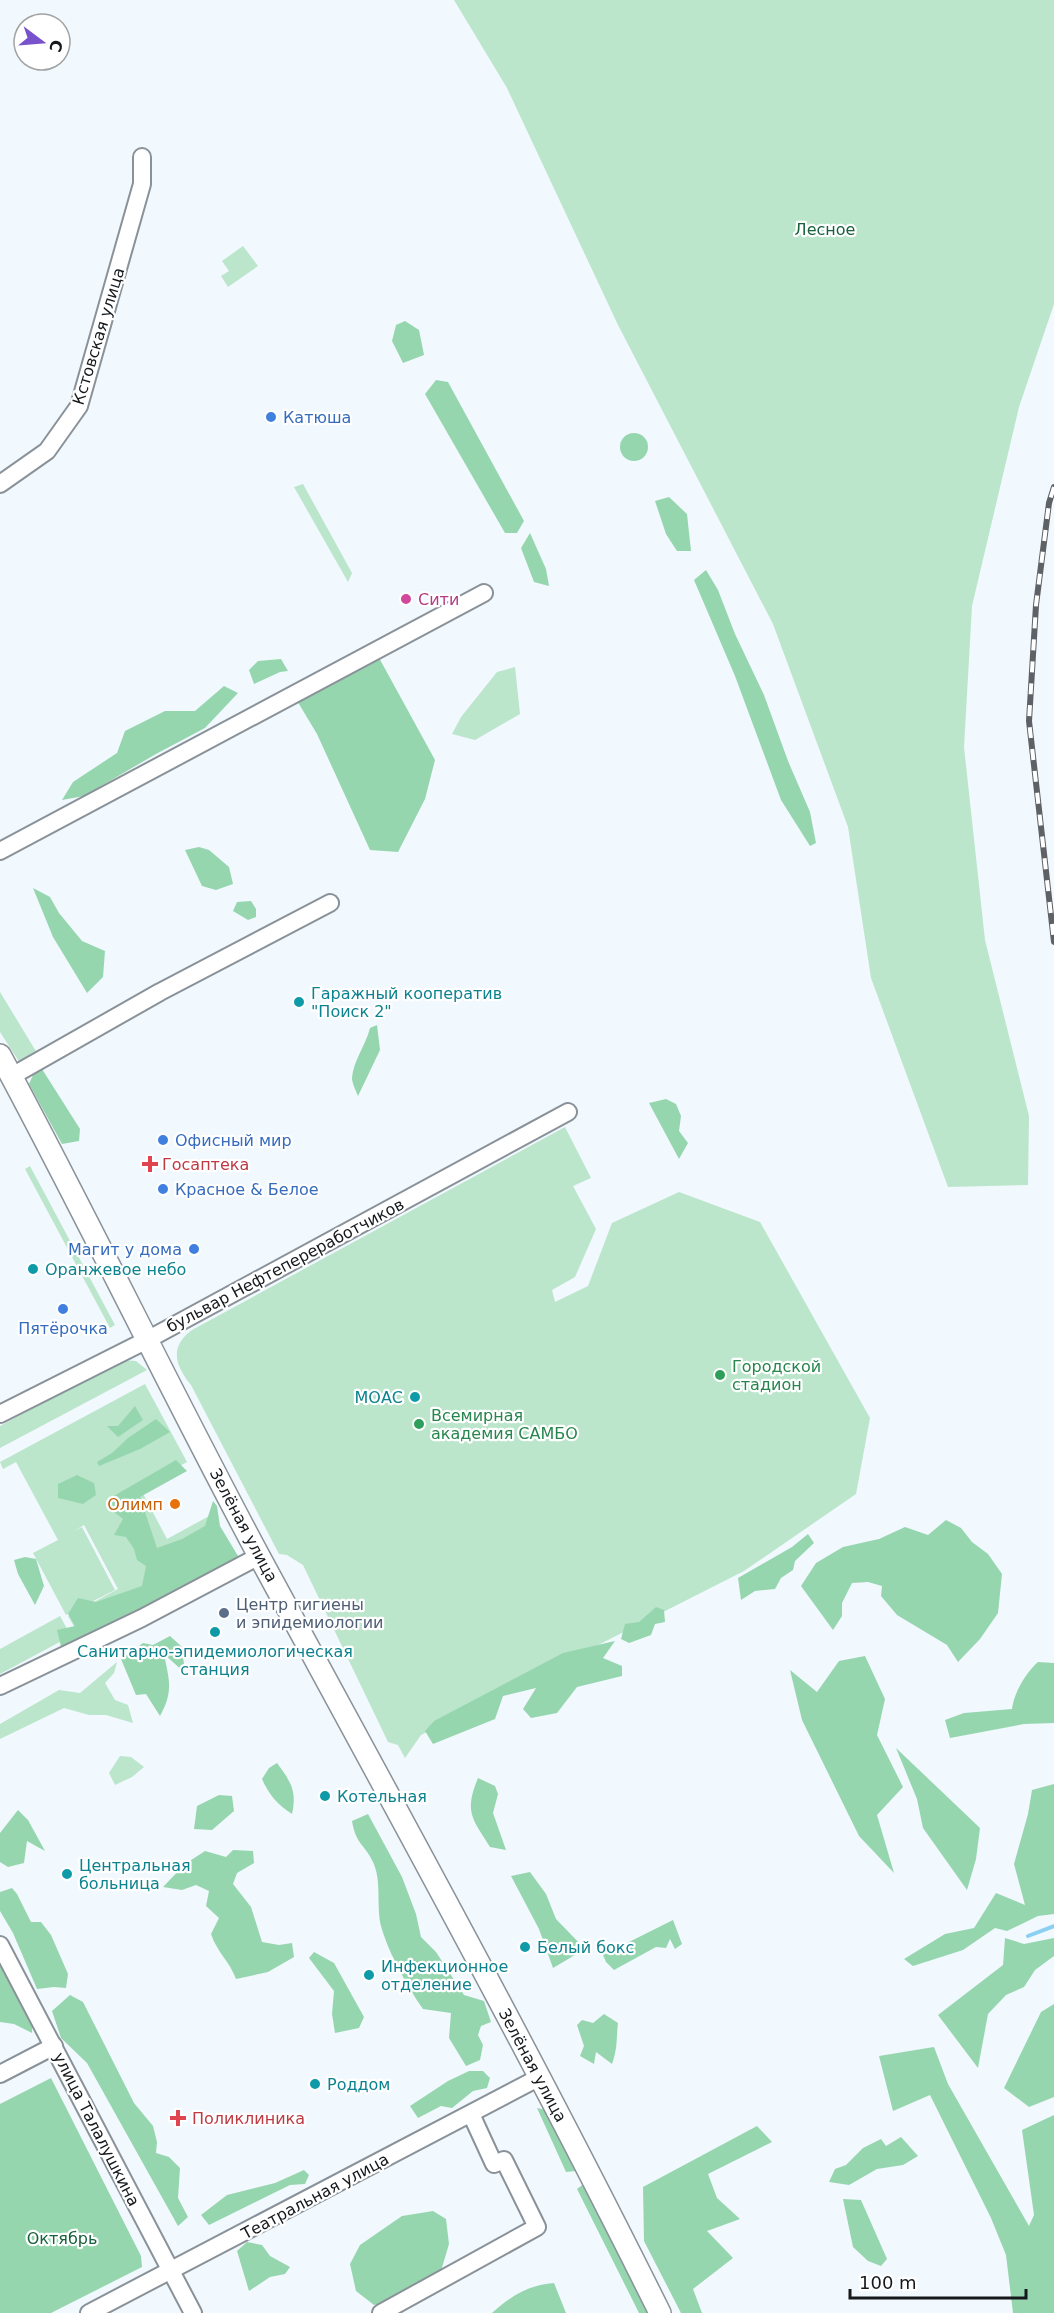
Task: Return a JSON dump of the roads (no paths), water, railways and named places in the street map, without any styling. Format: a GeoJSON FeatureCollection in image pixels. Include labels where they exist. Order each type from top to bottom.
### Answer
{"type":"FeatureCollection","features":[{"type":"Feature","properties":{"kind":"main road","name":"Зелёная улица"},"geometry":{"type":"LineString","coordinates":[[0,1054],[57,1160],[259,1556],[540,2077],[660,2313]]}},
{"type":"Feature","properties":{"kind":"street","name":"Кстовская улица"},"geometry":{"type":"LineString","coordinates":[[0,484],[46,451],[80,406],[142,184],[142,157]]}},
{"type":"Feature","properties":{"kind":"street"},"geometry":{"type":"LineString","coordinates":[[0,851],[484,593]]}},
{"type":"Feature","properties":{"kind":"street"},"geometry":{"type":"LineString","coordinates":[[12,1076],[160,992],[330,903]]}},
{"type":"Feature","properties":{"kind":"street","name":"бульвар Нефтепереработчиков"},"geometry":{"type":"LineString","coordinates":[[0,1414],[147,1340],[568,1112]]}},
{"type":"Feature","properties":{"kind":"street"},"geometry":{"type":"LineString","coordinates":[[0,1686],[142,1618],[259,1556]]}},
{"type":"Feature","properties":{"kind":"street","name":"улица Талалушкина"},"geometry":{"type":"LineString","coordinates":[[0,1945],[193,2313]]}},
{"type":"Feature","properties":{"kind":"street"},"geometry":{"type":"LineString","coordinates":[[0,2074],[54,2046]]}},
{"type":"Feature","properties":{"kind":"street","name":"Театральная улица"},"geometry":{"type":"LineString","coordinates":[[89,2313],[540,2077]]}},
{"type":"Feature","properties":{"kind":"street"},"geometry":{"type":"LineString","coordinates":[[381,2313],[537,2226],[504,2160],[494,2164],[471,2114]]}},
{"type":"Feature","properties":{"kind":"waterway"},"geometry":{"type":"LineString","coordinates":[[1028,1936],[1054,1926]]}},
{"type":"Feature","properties":{"kind":"railway"},"geometry":{"type":"LineString","coordinates":[[1054,487],[1049,503],[1036,605],[1029,721],[1054,942]]}},
{"type":"Feature","properties":{"kind":"place","name":"Катюша"},"geometry":{"type":"Point","coordinates":[271,417]}},
{"type":"Feature","properties":{"kind":"place","name":"Сити"},"geometry":{"type":"Point","coordinates":[406,599]}},
{"type":"Feature","properties":{"kind":"place","name":"Гаражный кооператив \"Поиск 2\""},"geometry":{"type":"Point","coordinates":[299,1002]}},
{"type":"Feature","properties":{"kind":"place","name":"Офисный мир"},"geometry":{"type":"Point","coordinates":[163,1140]}},
{"type":"Feature","properties":{"kind":"place","name":"Госаптека"},"geometry":{"type":"Point","coordinates":[150,1164]}},
{"type":"Feature","properties":{"kind":"place","name":"Красное & Белое"},"geometry":{"type":"Point","coordinates":[163,1189]}},
{"type":"Feature","properties":{"kind":"place","name":"Магит у дома"},"geometry":{"type":"Point","coordinates":[194,1249]}},
{"type":"Feature","properties":{"kind":"place","name":"Оранжевое небо"},"geometry":{"type":"Point","coordinates":[33,1269]}},
{"type":"Feature","properties":{"kind":"place","name":"Пятёрочка"},"geometry":{"type":"Point","coordinates":[63,1309]}},
{"type":"Feature","properties":{"kind":"place","name":"Городской стадион"},"geometry":{"type":"Point","coordinates":[720,1375]}},
{"type":"Feature","properties":{"kind":"place","name":"МОАС"},"geometry":{"type":"Point","coordinates":[415,1397]}},
{"type":"Feature","properties":{"kind":"place","name":"Всемирная академия САМБО"},"geometry":{"type":"Point","coordinates":[419,1424]}},
{"type":"Feature","properties":{"kind":"place","name":"Олимп"},"geometry":{"type":"Point","coordinates":[175,1504]}},
{"type":"Feature","properties":{"kind":"place","name":"Центр гигиены и эпидемиологии"},"geometry":{"type":"Point","coordinates":[224,1613]}},
{"type":"Feature","properties":{"kind":"place","name":"Санитарно-эпидемиологическая станция"},"geometry":{"type":"Point","coordinates":[215,1632]}},
{"type":"Feature","properties":{"kind":"place","name":"Котельная"},"geometry":{"type":"Point","coordinates":[325,1796]}},
{"type":"Feature","properties":{"kind":"place","name":"Центральная больница"},"geometry":{"type":"Point","coordinates":[67,1874]}},
{"type":"Feature","properties":{"kind":"place","name":"Белый бокс"},"geometry":{"type":"Point","coordinates":[525,1947]}},
{"type":"Feature","properties":{"kind":"place","name":"Инфекционное отделение"},"geometry":{"type":"Point","coordinates":[369,1975]}},
{"type":"Feature","properties":{"kind":"place","name":"Роддом"},"geometry":{"type":"Point","coordinates":[315,2084]}},
{"type":"Feature","properties":{"kind":"place","name":"Поликлиника"},"geometry":{"type":"Point","coordinates":[178,2118]}},
{"type":"Feature","properties":{"kind":"park label","name":"Лесное"},"geometry":{"type":"Point","coordinates":[825,229]}},
{"type":"Feature","properties":{"kind":"park label","name":"Октябрь"},"geometry":{"type":"Point","coordinates":[62,2238]}}]}
